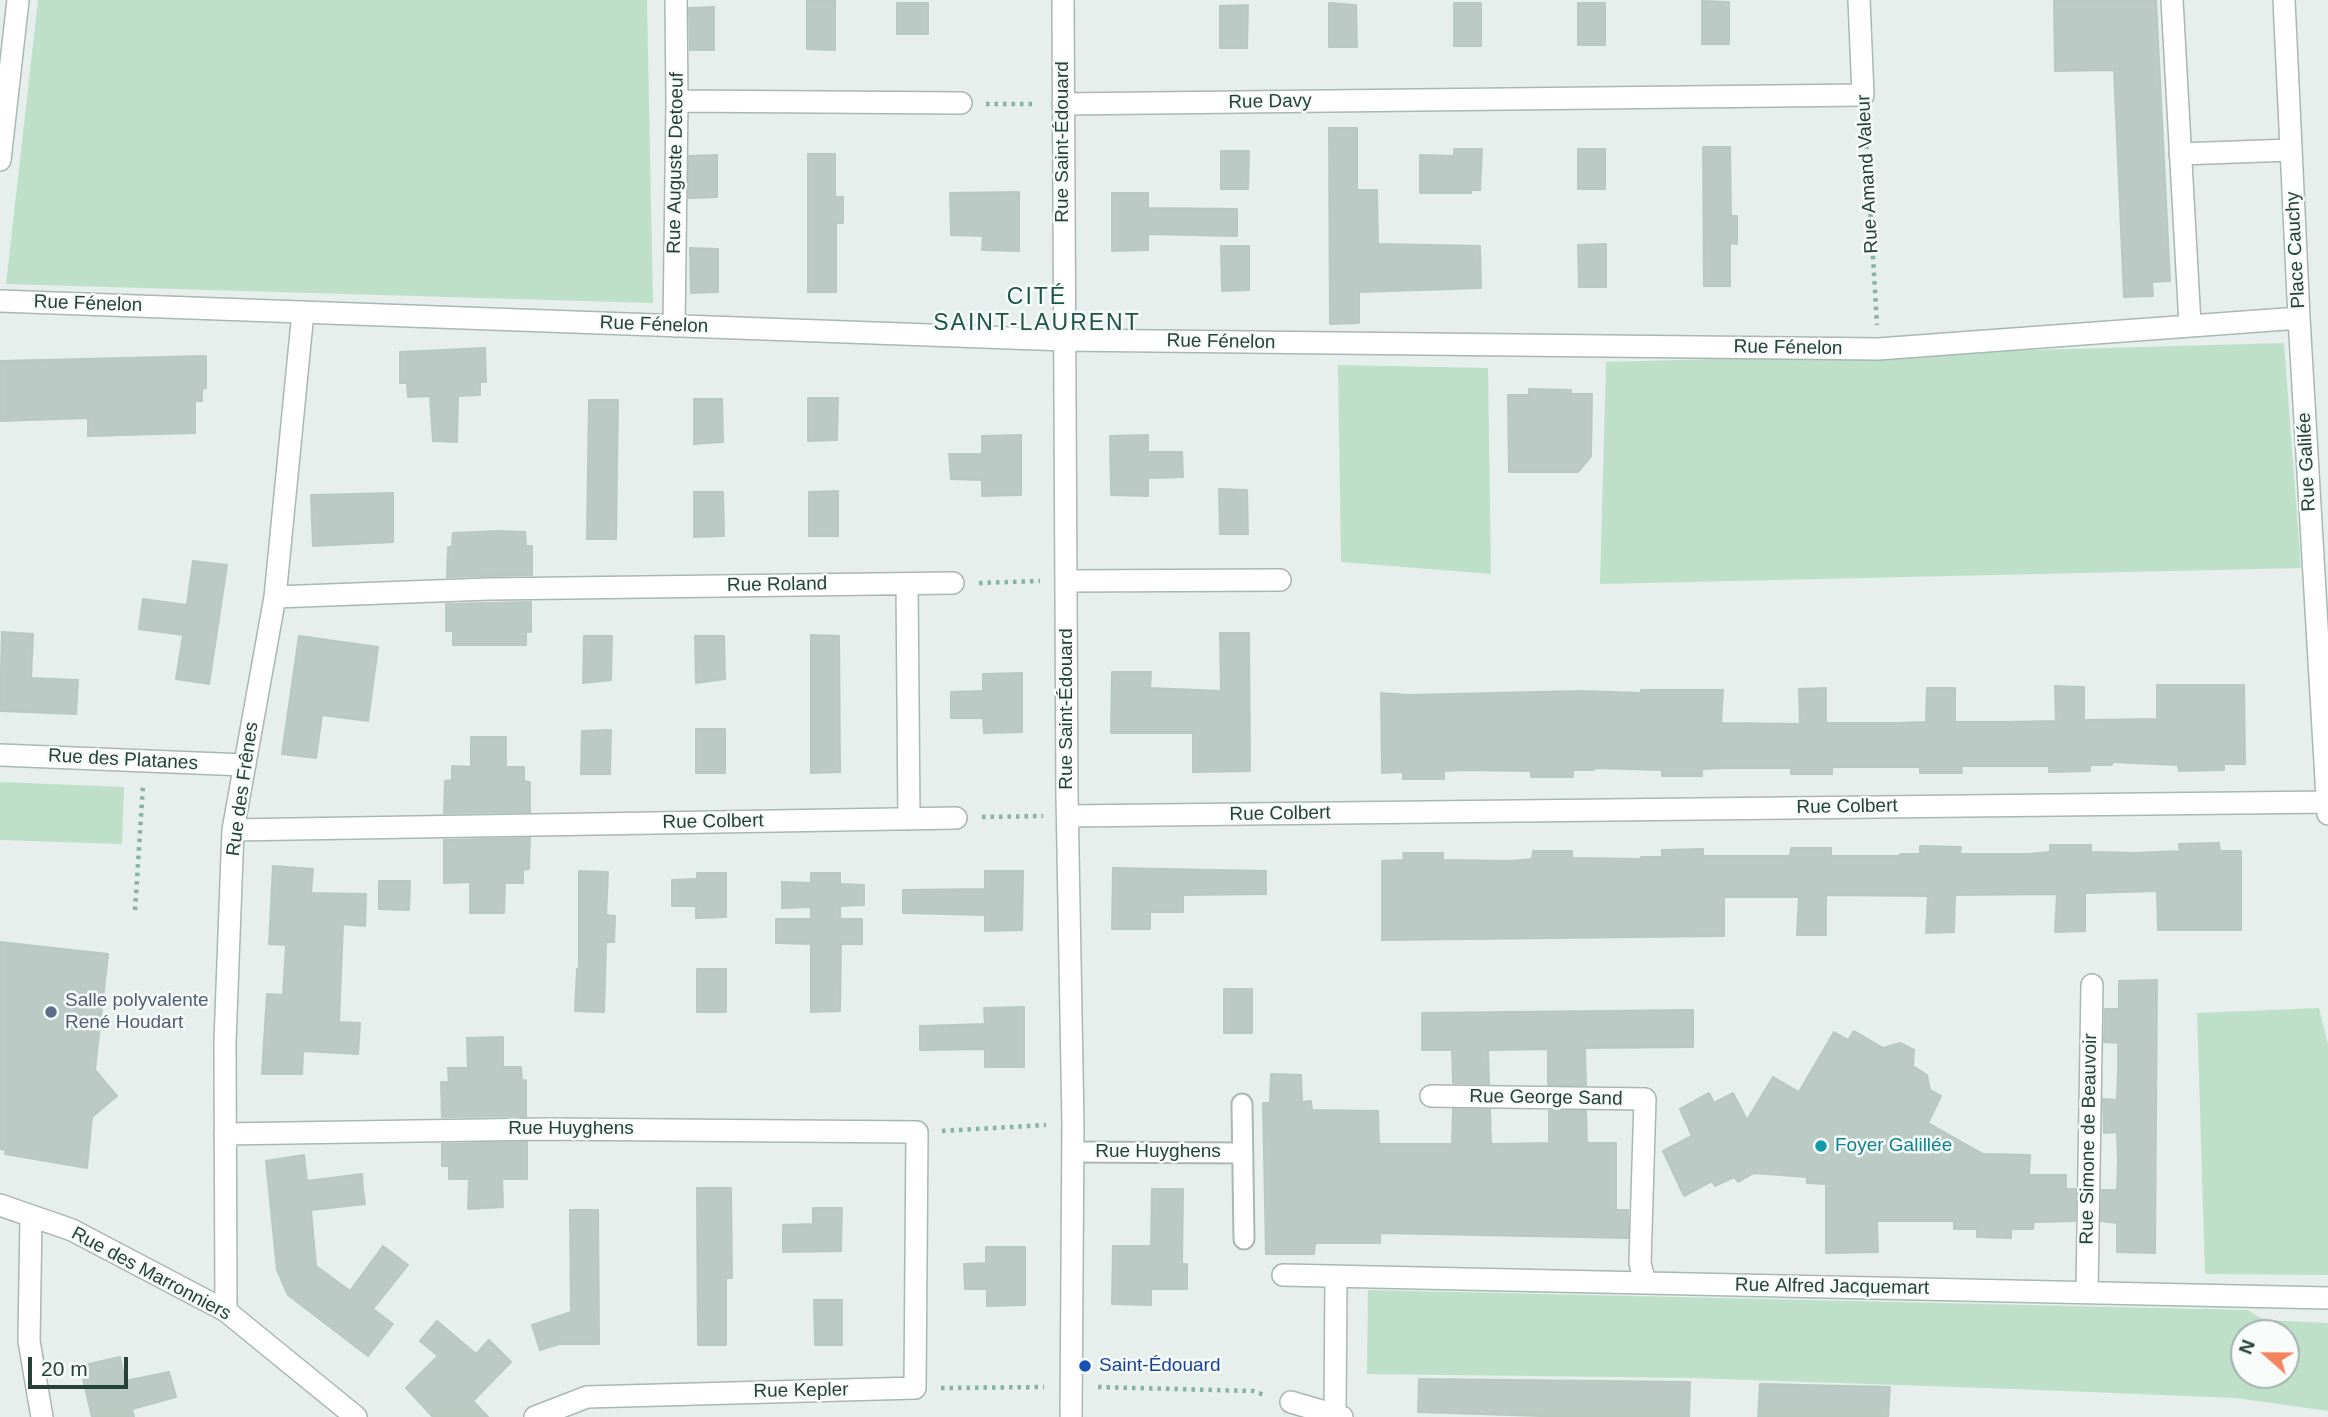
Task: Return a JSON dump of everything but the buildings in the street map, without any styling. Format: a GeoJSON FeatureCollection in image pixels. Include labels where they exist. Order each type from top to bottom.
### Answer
{"type":"FeatureCollection","features":[{"type":"Feature","properties":{"kind":"street"},"geometry":{"type":"LineString","coordinates":[[0,160],[18,0]]}},
{"type":"Feature","properties":{"kind":"street","name":"Rue Auguste Detoeuf"},"geometry":{"type":"LineString","coordinates":[[674,326],[676,0]]}},
{"type":"Feature","properties":{"kind":"street","name":"Rue Saint-Édouard"},"geometry":{"type":"LineString","coordinates":[[1063,0],[1068,816],[1073,1124],[1071,1417]]}},
{"type":"Feature","properties":{"kind":"street","name":"Rue Amand Valeur"},"geometry":{"type":"LineString","coordinates":[[1859,0],[1863,95]]}},
{"type":"Feature","properties":{"kind":"street"},"geometry":{"type":"LineString","coordinates":[[2172,0],[2190,324]]}},
{"type":"Feature","properties":{"kind":"street","name":"Place Cauchy"},"geometry":{"type":"LineString","coordinates":[[2190,324],[2299,317],[2284,0]]}},
{"type":"Feature","properties":{"kind":"street","name":"Rue Davy"},"geometry":{"type":"LineString","coordinates":[[1063,104],[1863,95]]}},
{"type":"Feature","properties":{"kind":"street"},"geometry":{"type":"LineString","coordinates":[[677,101],[961,103]]}},
{"type":"Feature","properties":{"kind":"street"},"geometry":{"type":"LineString","coordinates":[[2180,154],[2291,150]]}},
{"type":"Feature","properties":{"kind":"street","name":"Rue Fénelon"},"geometry":{"type":"LineString","coordinates":[[0,301],[1065,340],[1878,349],[2190,324]]}},
{"type":"Feature","properties":{"kind":"street","name":"Rue des Frênes"},"geometry":{"type":"LineString","coordinates":[[226,1311],[225,1041],[233,830],[275,597],[303,312]]}},
{"type":"Feature","properties":{"kind":"street","name":"Rue Galilée"},"geometry":{"type":"LineString","coordinates":[[2299,317],[2328,817]]}},
{"type":"Feature","properties":{"kind":"street"},"geometry":{"type":"LineString","coordinates":[[1066,581],[1280,580]]}},
{"type":"Feature","properties":{"kind":"street","name":"Rue Roland"},"geometry":{"type":"LineString","coordinates":[[275,597],[489,589],[953,583]]}},
{"type":"Feature","properties":{"kind":"street"},"geometry":{"type":"LineString","coordinates":[[907,584],[909,819]]}},
{"type":"Feature","properties":{"kind":"street","name":"Rue des Platanes"},"geometry":{"type":"LineString","coordinates":[[0,755],[245,765]]}},
{"type":"Feature","properties":{"kind":"street","name":"Rue Colbert"},"geometry":{"type":"LineString","coordinates":[[1068,816],[2327,802]]}},
{"type":"Feature","properties":{"kind":"street","name":"Rue Colbert"},"geometry":{"type":"LineString","coordinates":[[233,830],[956,818]]}},
{"type":"Feature","properties":{"kind":"street","name":"Rue Simone de Beauvoir"},"geometry":{"type":"LineString","coordinates":[[2087,1292],[2092,985]]}},
{"type":"Feature","properties":{"kind":"street","name":"Rue George Sand"},"geometry":{"type":"LineString","coordinates":[[1431,1096],[1645,1099],[1640,1263],[1645,1283]]}},
{"type":"Feature","properties":{"kind":"street","name":"Rue Huyghens"},"geometry":{"type":"LineString","coordinates":[[225,1134],[544,1129],[917,1132]]}},
{"type":"Feature","properties":{"kind":"street"},"geometry":{"type":"LineString","coordinates":[[915,1388],[917,1132]]}},
{"type":"Feature","properties":{"kind":"street","name":"Rue des Marronniers"},"geometry":{"type":"LineString","coordinates":[[0,1205],[72,1230],[226,1311],[356,1417]]}},
{"type":"Feature","properties":{"kind":"street"},"geometry":{"type":"LineString","coordinates":[[31,1217],[29,1341],[42,1417]]}},
{"type":"Feature","properties":{"kind":"street","name":"Rue Alfred Jacquemart"},"geometry":{"type":"LineString","coordinates":[[1283,1275],[2328,1298]]}},
{"type":"Feature","properties":{"kind":"street"},"geometry":{"type":"LineString","coordinates":[[1291,1402],[1338,1416],[1336,1276]]}},
{"type":"Feature","properties":{"kind":"street","name":"Rue Kepler"},"geometry":{"type":"LineString","coordinates":[[535,1417],[587,1396],[915,1388]]}},
{"type":"Feature","properties":{"kind":"lane","name":"Rue Huyghens"},"geometry":{"type":"LineString","coordinates":[[1242,1104],[1244,1239]]}},
{"type":"Feature","properties":{"kind":"lane","name":"Rue Huyghens"},"geometry":{"type":"LineString","coordinates":[[1073,1152],[1243,1153]]}},
{"type":"Feature","properties":{"kind":"path","name":"Rue Amand Valeur"},"geometry":{"type":"LineString","coordinates":[[1863,95],[1878,349]]}},
{"type":"Feature","properties":{"kind":"path"},"geometry":{"type":"LineString","coordinates":[[961,103],[1063,104]]}},
{"type":"Feature","properties":{"kind":"path"},"geometry":{"type":"LineString","coordinates":[[953,583],[1066,581]]}},
{"type":"Feature","properties":{"kind":"path"},"geometry":{"type":"LineString","coordinates":[[135,910],[147,761]]}},
{"type":"Feature","properties":{"kind":"path"},"geometry":{"type":"LineString","coordinates":[[956,818],[1068,816]]}},
{"type":"Feature","properties":{"kind":"path","name":"Rue Huyghens"},"geometry":{"type":"LineString","coordinates":[[917,1132],[1073,1124]]}},
{"type":"Feature","properties":{"kind":"path"},"geometry":{"type":"LineString","coordinates":[[915,1388],[1070,1387],[1253,1391],[1291,1402]]}},
{"type":"Feature","properties":{"kind":"green space"},"geometry":{"type":"Polygon","coordinates":[[[38,0],[647,0],[653,303],[6,284],[38,0]]]}},
{"type":"Feature","properties":{"kind":"green space"},"geometry":{"type":"Polygon","coordinates":[[[2284,343],[2301,568],[1600,584],[1606,362],[2284,343]]]}},
{"type":"Feature","properties":{"kind":"green space"},"geometry":{"type":"Polygon","coordinates":[[[1338,365],[1488,368],[1491,574],[1341,562],[1338,365]]]}},
{"type":"Feature","properties":{"kind":"green space"},"geometry":{"type":"Polygon","coordinates":[[[0,782],[124,787],[122,844],[0,840],[0,782]]]}},
{"type":"Feature","properties":{"kind":"green space"},"geometry":{"type":"Polygon","coordinates":[[[2319,1008],[2328,1045],[2328,1275],[2205,1274],[2197,1013],[2319,1008]]]}},
{"type":"Feature","properties":{"kind":"green space"},"geometry":{"type":"Polygon","coordinates":[[[1368,1290],[2248,1310],[2262,1319],[2230,1319],[2230,1389],[2300,1389],[2300,1322],[2328,1323],[2328,1411],[2236,1398],[1692,1378],[1367,1374],[1368,1290]]]}},
{"type":"Feature","properties":{"kind":"place","name":"Salle polyvalente René Houdart"},"geometry":{"type":"Point","coordinates":[51,1012]}},
{"type":"Feature","properties":{"kind":"place","name":"Foyer Galillée"},"geometry":{"type":"Point","coordinates":[1821,1146]}},
{"type":"Feature","properties":{"kind":"place","name":"Saint-Édouard"},"geometry":{"type":"Point","coordinates":[1085,1366]}},
{"type":"Feature","properties":{"kind":"district","name":"CITÉ SAINT-LAURENT"},"geometry":{"type":"Point","coordinates":[1037,311]}}]}
